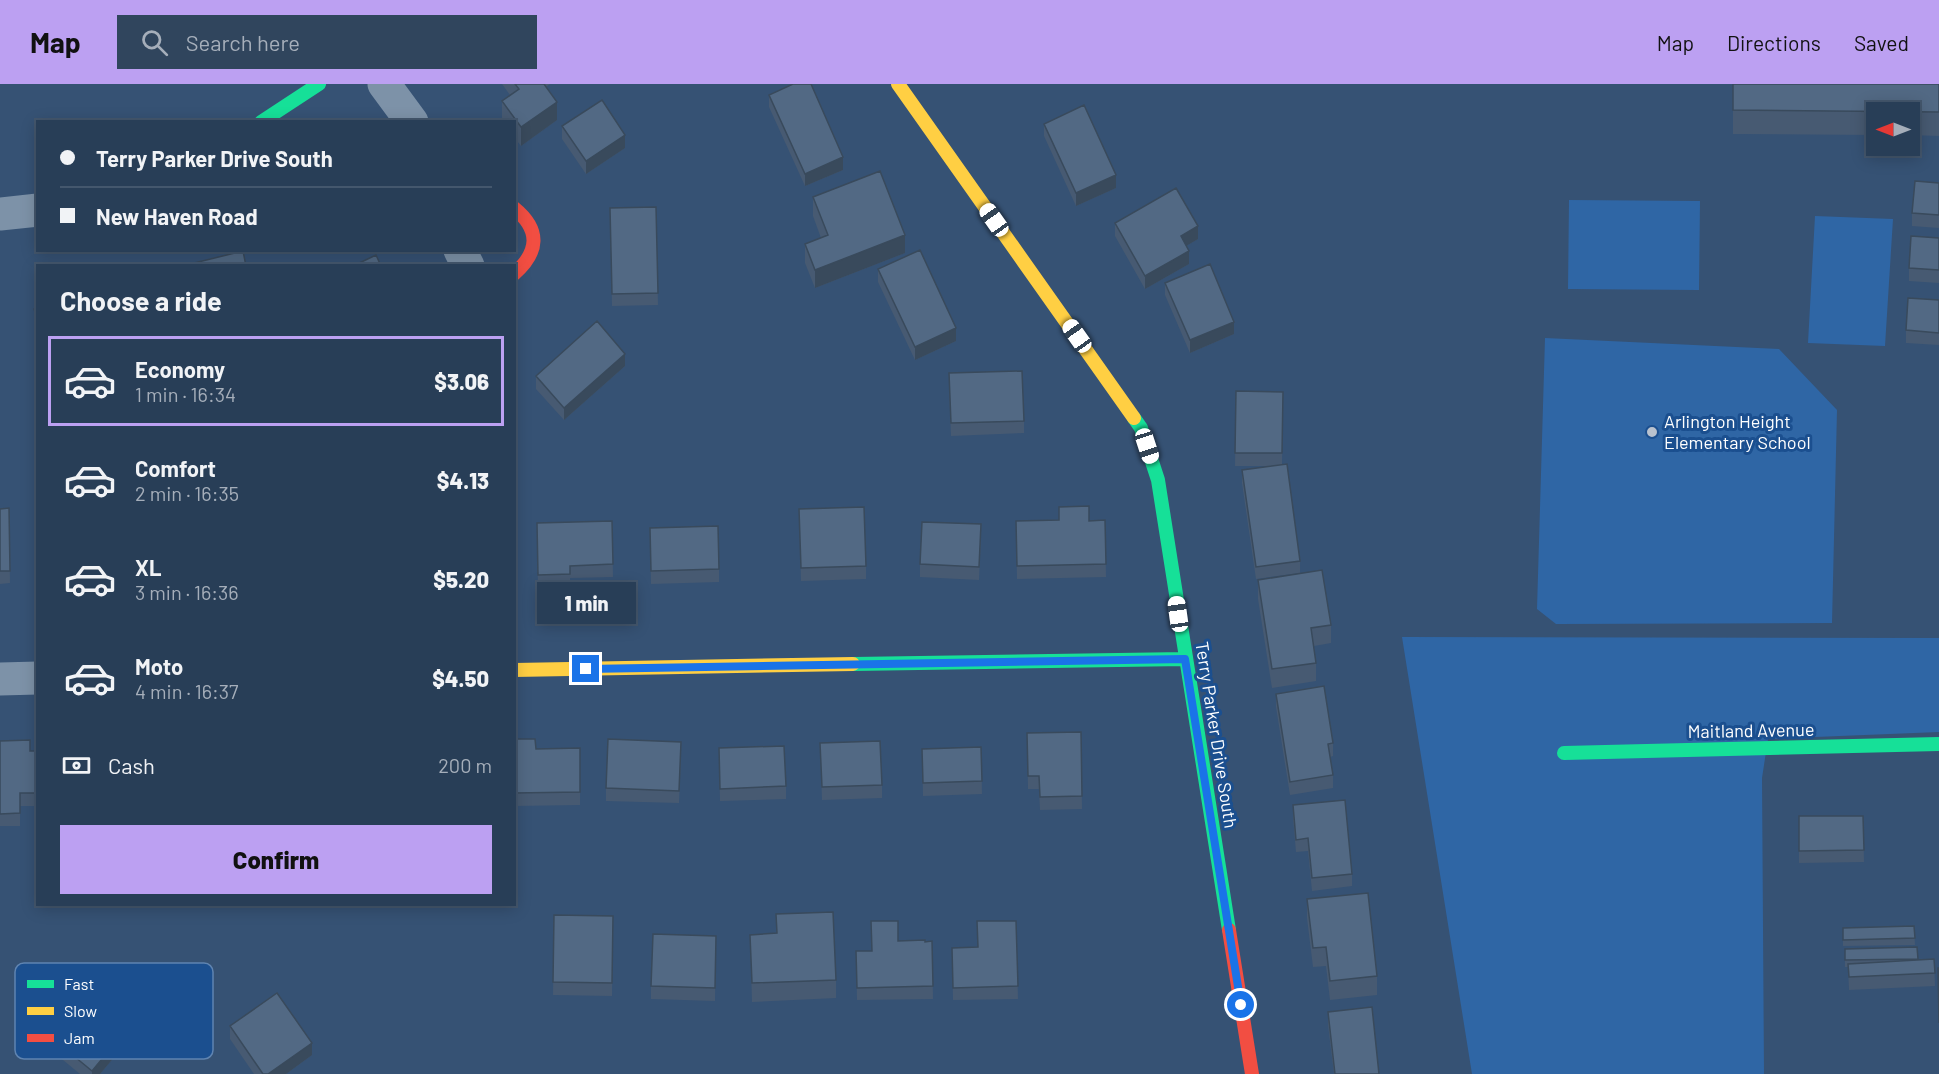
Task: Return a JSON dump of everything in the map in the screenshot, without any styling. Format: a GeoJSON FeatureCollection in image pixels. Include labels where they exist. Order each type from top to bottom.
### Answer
{"type":"FeatureCollection","features":[{"type":"Feature","properties":{"kind":"street"},"geometry":{"type":"LineString","coordinates":[[264,120],[319,84]]}},
{"type":"Feature","properties":{"kind":"street"},"geometry":{"type":"LineString","coordinates":[[384,84],[411,120]]}},
{"type":"Feature","properties":{"kind":"street","name":"Terry Parker Drive South"},"geometry":{"type":"LineString","coordinates":[[898,84],[1141,429],[1158,480],[1252,1074]]}},
{"type":"Feature","properties":{"kind":"street"},"geometry":{"type":"LineString","coordinates":[[516,209],[530,223],[534,234],[534,246],[531,258],[516,273]]}},
{"type":"Feature","properties":{"kind":"street"},"geometry":{"type":"LineString","coordinates":[[0,214],[36,210]]}},
{"type":"Feature","properties":{"kind":"street"},"geometry":{"type":"LineString","coordinates":[[516,670],[1185,659]]}},
{"type":"Feature","properties":{"kind":"street"},"geometry":{"type":"LineString","coordinates":[[0,679],[36,678]]}},
{"type":"Feature","properties":{"kind":"street","name":"Maitland Avenue"},"geometry":{"type":"LineString","coordinates":[[1564,753],[1939,744]]}},
{"type":"Feature","properties":{"kind":"shaded area"},"geometry":{"type":"Polygon","coordinates":[[[1569,200],[1700,201],[1699,290],[1568,289],[1569,200]]]}},
{"type":"Feature","properties":{"kind":"shaded area"},"geometry":{"type":"Polygon","coordinates":[[[1815,216],[1893,219],[1885,346],[1808,343],[1815,216]]]}},
{"type":"Feature","properties":{"kind":"shaded area"},"geometry":{"type":"Polygon","coordinates":[[[1545,338],[1779,349],[1837,410],[1832,623],[1556,624],[1537,609],[1545,338]]]}},
{"type":"Feature","properties":{"kind":"shaded area"},"geometry":{"type":"Polygon","coordinates":[[[1402,637],[1939,638],[1939,732],[1768,739],[1762,778],[1764,1074],[1472,1074],[1402,637]]]}},
{"type":"Feature","properties":{"kind":"building"},"geometry":{"type":"Polygon","coordinates":[[[515,84],[544,84],[557,102],[521,127],[502,101],[519,89],[515,84]]]}},
{"type":"Feature","properties":{"kind":"building"},"geometry":{"type":"Polygon","coordinates":[[[793,84],[811,84],[843,157],[805,174],[769,95],[793,84]]]}},
{"type":"Feature","properties":{"kind":"building"},"geometry":{"type":"Polygon","coordinates":[[[1733,84],[1939,84],[1939,112],[1920,112],[1920,102],[1866,102],[1866,111],[1733,110],[1733,84]]]}},
{"type":"Feature","properties":{"kind":"building"},"geometry":{"type":"Polygon","coordinates":[[[602,100],[625,135],[586,161],[562,126],[602,100]]]}},
{"type":"Feature","properties":{"kind":"building"},"geometry":{"type":"Polygon","coordinates":[[[1084,105],[1116,175],[1076,193],[1044,124],[1084,105]]]}},
{"type":"Feature","properties":{"kind":"building"},"geometry":{"type":"Polygon","coordinates":[[[880,171],[905,235],[815,270],[805,244],[828,235],[813,197],[880,171]]]}},
{"type":"Feature","properties":{"kind":"building"},"geometry":{"type":"Polygon","coordinates":[[[1915,181],[1939,183],[1939,215],[1912,213],[1915,181]]]}},
{"type":"Feature","properties":{"kind":"building"},"geometry":{"type":"Polygon","coordinates":[[[1176,188],[1198,226],[1181,236],[1189,251],[1145,276],[1115,223],[1176,188]]]}},
{"type":"Feature","properties":{"kind":"building"},"geometry":{"type":"Polygon","coordinates":[[[656,207],[658,293],[612,294],[610,208],[656,207]]]}},
{"type":"Feature","properties":{"kind":"building"},"geometry":{"type":"Polygon","coordinates":[[[1911,236],[1939,238],[1939,270],[1909,268],[1911,236]]]}},
{"type":"Feature","properties":{"kind":"building"},"geometry":{"type":"Polygon","coordinates":[[[920,250],[956,328],[915,347],[878,269],[920,250]]]}},
{"type":"Feature","properties":{"kind":"building"},"geometry":{"type":"Polygon","coordinates":[[[243,252],[246,264],[190,264],[243,252]]]}},
{"type":"Feature","properties":{"kind":"building"},"geometry":{"type":"Polygon","coordinates":[[[376,255],[380,264],[357,264],[376,255]]]}},
{"type":"Feature","properties":{"kind":"building"},"geometry":{"type":"Polygon","coordinates":[[[1210,264],[1234,322],[1190,340],[1165,283],[1210,264]]]}},
{"type":"Feature","properties":{"kind":"building"},"geometry":{"type":"Polygon","coordinates":[[[1908,298],[1939,300],[1939,333],[1906,330],[1908,298]]]}},
{"type":"Feature","properties":{"kind":"building"},"geometry":{"type":"Polygon","coordinates":[[[597,321],[625,354],[564,408],[536,376],[597,321]]]}},
{"type":"Feature","properties":{"kind":"building"},"geometry":{"type":"Polygon","coordinates":[[[1022,371],[1024,421],[951,423],[949,373],[1022,371]]]}},
{"type":"Feature","properties":{"kind":"building"},"geometry":{"type":"Polygon","coordinates":[[[1236,391],[1283,392],[1282,453],[1235,453],[1236,391]]]}},
{"type":"Feature","properties":{"kind":"building"},"geometry":{"type":"Polygon","coordinates":[[[1287,464],[1300,561],[1256,567],[1242,470],[1287,464]]]}},
{"type":"Feature","properties":{"kind":"building"},"geometry":{"type":"Polygon","coordinates":[[[1089,506],[1089,521],[1105,520],[1106,564],[1017,566],[1016,521],[1059,520],[1059,507],[1089,506]]]}},
{"type":"Feature","properties":{"kind":"building"},"geometry":{"type":"Polygon","coordinates":[[[864,507],[866,566],[801,568],[799,509],[864,507]]]}},
{"type":"Feature","properties":{"kind":"building"},"geometry":{"type":"Polygon","coordinates":[[[9,508],[10,571],[0,571],[0,509],[9,508]]]}},
{"type":"Feature","properties":{"kind":"building"},"geometry":{"type":"Polygon","coordinates":[[[612,521],[613,564],[570,566],[570,574],[538,575],[537,523],[612,521]]]}},
{"type":"Feature","properties":{"kind":"building"},"geometry":{"type":"Polygon","coordinates":[[[922,522],[981,524],[979,567],[920,564],[922,522]]]}},
{"type":"Feature","properties":{"kind":"building"},"geometry":{"type":"Polygon","coordinates":[[[718,526],[719,569],[651,571],[650,528],[718,526]]]}},
{"type":"Feature","properties":{"kind":"building"},"geometry":{"type":"Polygon","coordinates":[[[1322,570],[1331,625],[1311,628],[1316,663],[1272,669],[1258,580],[1322,570]]]}},
{"type":"Feature","properties":{"kind":"building"},"geometry":{"type":"Polygon","coordinates":[[[1324,686],[1333,743],[1328,744],[1333,775],[1290,782],[1276,694],[1324,686]]]}},
{"type":"Feature","properties":{"kind":"building"},"geometry":{"type":"Polygon","coordinates":[[[1081,732],[1082,796],[1040,797],[1039,776],[1028,776],[1027,733],[1081,732]]]}},
{"type":"Feature","properties":{"kind":"building"},"geometry":{"type":"Polygon","coordinates":[[[516,739],[535,739],[536,749],[580,748],[580,792],[516,793],[516,739]]]}},
{"type":"Feature","properties":{"kind":"building"},"geometry":{"type":"Polygon","coordinates":[[[608,739],[681,742],[679,791],[606,788],[608,739]]]}},
{"type":"Feature","properties":{"kind":"building"},"geometry":{"type":"Polygon","coordinates":[[[30,740],[30,751],[36,751],[36,793],[20,793],[20,813],[0,814],[0,741],[30,740]]]}},
{"type":"Feature","properties":{"kind":"building"},"geometry":{"type":"Polygon","coordinates":[[[880,741],[882,785],[822,787],[820,743],[880,741]]]}},
{"type":"Feature","properties":{"kind":"building"},"geometry":{"type":"Polygon","coordinates":[[[784,746],[786,786],[720,789],[719,748],[784,746]]]}},
{"type":"Feature","properties":{"kind":"building"},"geometry":{"type":"Polygon","coordinates":[[[981,747],[982,781],[923,783],[922,749],[981,747]]]}},
{"type":"Feature","properties":{"kind":"building"},"geometry":{"type":"Polygon","coordinates":[[[1345,800],[1352,874],[1312,878],[1308,838],[1296,840],[1293,805],[1345,800]]]}},
{"type":"Feature","properties":{"kind":"building"},"geometry":{"type":"Polygon","coordinates":[[[1799,816],[1863,816],[1864,850],[1799,851],[1799,816]]]}},
{"type":"Feature","properties":{"kind":"building"},"geometry":{"type":"Polygon","coordinates":[[[1368,893],[1377,976],[1330,981],[1326,947],[1313,948],[1307,899],[1368,893]]]}},
{"type":"Feature","properties":{"kind":"building"},"geometry":{"type":"Polygon","coordinates":[[[833,912],[836,980],[752,983],[750,935],[777,933],[776,914],[833,912]]]}},
{"type":"Feature","properties":{"kind":"building"},"geometry":{"type":"Polygon","coordinates":[[[554,915],[613,916],[612,983],[553,982],[554,915]]]}},
{"type":"Feature","properties":{"kind":"building"},"geometry":{"type":"Polygon","coordinates":[[[871,921],[898,921],[898,941],[932,941],[933,986],[857,988],[856,951],[872,951],[871,921]]]}},
{"type":"Feature","properties":{"kind":"building"},"geometry":{"type":"Polygon","coordinates":[[[977,921],[1016,921],[1018,986],[953,988],[952,948],[978,947],[977,921]]]}},
{"type":"Feature","properties":{"kind":"building"},"geometry":{"type":"Polygon","coordinates":[[[1914,926],[1915,938],[1843,940],[1843,928],[1914,926]]]}},
{"type":"Feature","properties":{"kind":"building"},"geometry":{"type":"Polygon","coordinates":[[[653,934],[716,936],[715,988],[651,986],[653,934]]]}},
{"type":"Feature","properties":{"kind":"building"},"geometry":{"type":"Polygon","coordinates":[[[1917,947],[1918,959],[1845,960],[1845,949],[1917,947]]]}},
{"type":"Feature","properties":{"kind":"building"},"geometry":{"type":"Polygon","coordinates":[[[1934,959],[1935,973],[1849,977],[1848,964],[1934,959]]]}},
{"type":"Feature","properties":{"kind":"building"},"geometry":{"type":"Polygon","coordinates":[[[1938,968],[1939,968],[1939,1023],[1938,968]]]}},
{"type":"Feature","properties":{"kind":"building"},"geometry":{"type":"Polygon","coordinates":[[[277,993],[312,1043],[268,1074],[263,1074],[230,1026],[277,993]]]}},
{"type":"Feature","properties":{"kind":"building"},"geometry":{"type":"Polygon","coordinates":[[[1372,1007],[1379,1074],[1335,1074],[1328,1012],[1372,1007]]]}},
{"type":"Feature","properties":{"kind":"building"},"geometry":{"type":"Polygon","coordinates":[[[77,1059],[102,1059],[92,1071],[77,1059]]]}},
{"type":"Feature","properties":{"kind":"traffic: fast"},"geometry":{"type":"LineString","coordinates":[[264,120],[319,84]]}},
{"type":"Feature","properties":{"kind":"traffic: fast"},"geometry":{"type":"LineString","coordinates":[[1134,418],[1141,428],[1158,480],[1229,930]]}},
{"type":"Feature","properties":{"kind":"traffic: fast"},"geometry":{"type":"LineString","coordinates":[[853,664],[1185,659]]}},
{"type":"Feature","properties":{"kind":"traffic: fast"},"geometry":{"type":"LineString","coordinates":[[1564,753],[1939,744]]}},
{"type":"Feature","properties":{"kind":"traffic: slow"},"geometry":{"type":"LineString","coordinates":[[898,84],[1134,418]]}},
{"type":"Feature","properties":{"kind":"traffic: slow"},"geometry":{"type":"LineString","coordinates":[[516,670],[853,664]]}},
{"type":"Feature","properties":{"kind":"traffic: jam"},"geometry":{"type":"LineString","coordinates":[[516,210],[529,224],[534,241],[528,258],[516,272]]}},
{"type":"Feature","properties":{"kind":"traffic: jam"},"geometry":{"type":"LineString","coordinates":[[1229,930],[1252,1074]]}},
{"type":"Feature","properties":{"kind":"place","name":"Arlington Height Elementary School"},"geometry":{"type":"Point","coordinates":[1652,432]}},
{"type":"Feature","properties":{"kind":"route"},"geometry":{"type":"LineString","coordinates":[[586,669],[1185,659],[1241,1005]]}}]}
